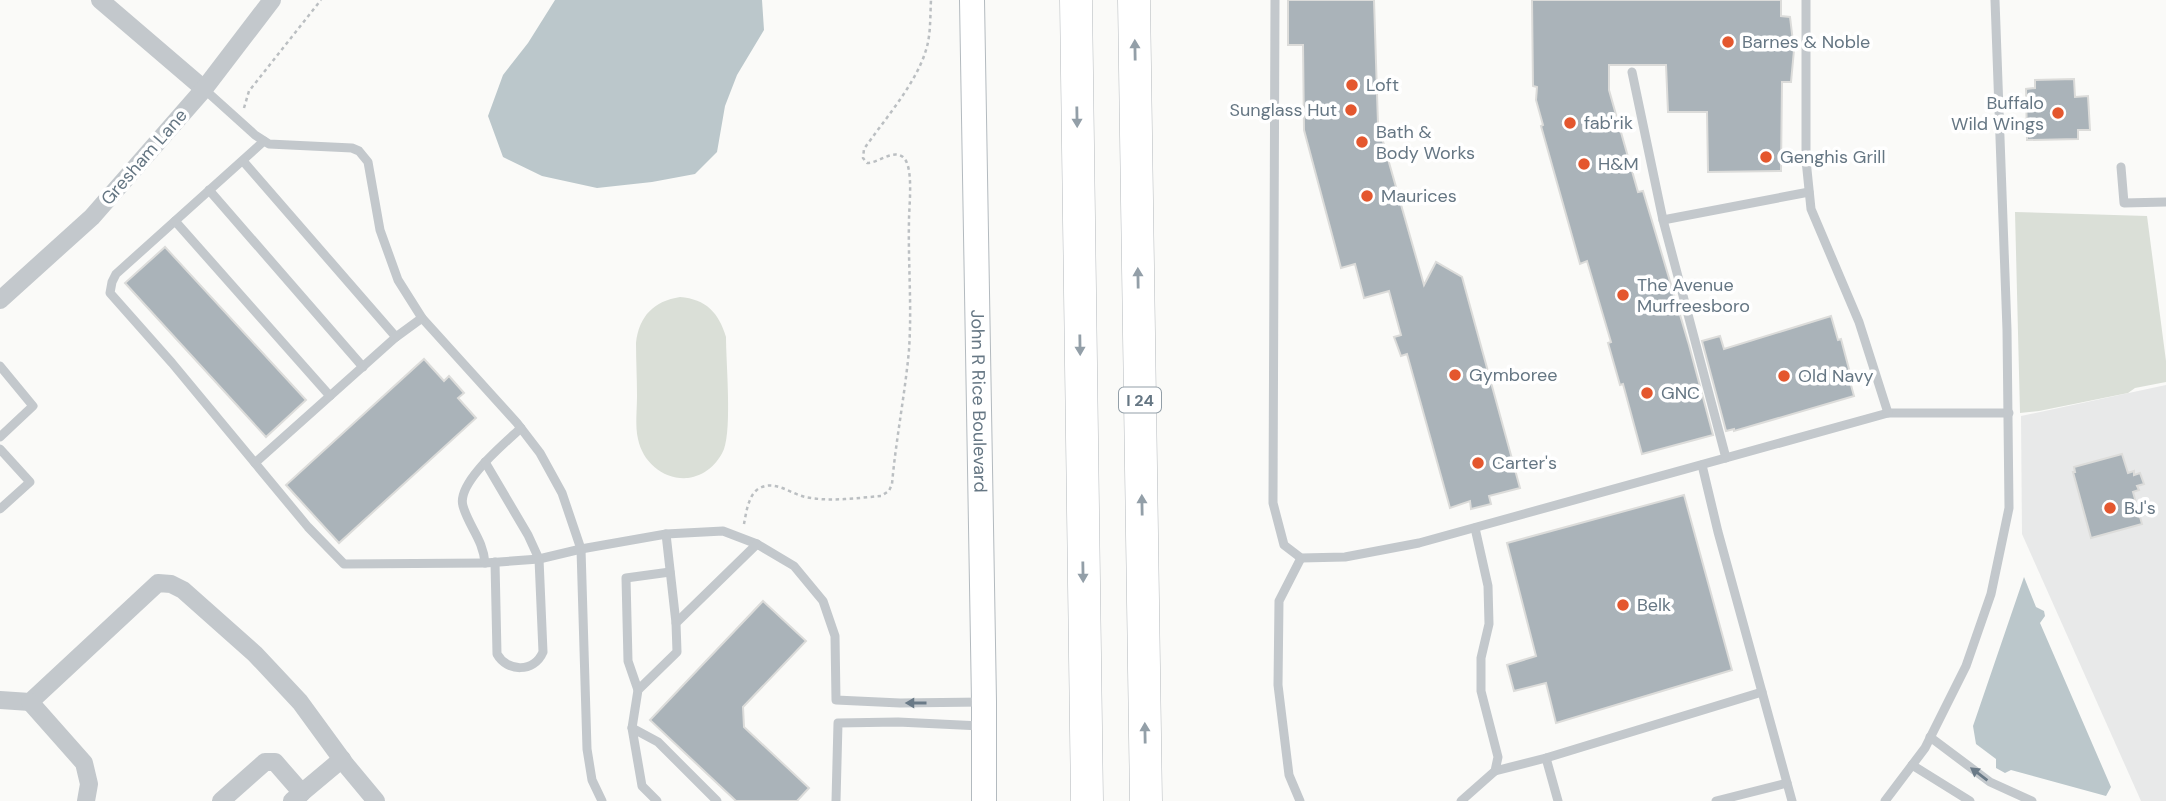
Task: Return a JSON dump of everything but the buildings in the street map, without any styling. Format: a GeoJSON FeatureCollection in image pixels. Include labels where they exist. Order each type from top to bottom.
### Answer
{"type":"FeatureCollection","features":[{"type":"Feature","properties":{"kind":"highway"},"geometry":{"type":"LineString","coordinates":[[1076,0],[1087,801]]}},
{"type":"Feature","properties":{"kind":"highway","name":"I 24"},"geometry":{"type":"LineString","coordinates":[[1134,0],[1146,801]]}},
{"type":"Feature","properties":{"kind":"street"},"geometry":{"type":"LineString","coordinates":[[100,0],[204,89]]}},
{"type":"Feature","properties":{"kind":"street","name":"Gresham Lane"},"geometry":{"type":"LineString","coordinates":[[0,300],[92,216],[204,89],[272,0]]}},
{"type":"Feature","properties":{"kind":"street","name":"John R Rice Boulevard"},"geometry":{"type":"LineString","coordinates":[[972,0],[984,801]]}},
{"type":"Feature","properties":{"kind":"street"},"geometry":{"type":"LineString","coordinates":[[30,702],[158,583],[171,584],[183,590],[255,654],[300,702],[376,801]]}},
{"type":"Feature","properties":{"kind":"street"},"geometry":{"type":"LineString","coordinates":[[0,700],[30,702],[84,763],[89,784],[86,801]]}},
{"type":"Feature","properties":{"kind":"street"},"geometry":{"type":"LineString","coordinates":[[221,801],[265,762],[275,762],[297,797],[342,759]]}},
{"type":"Feature","properties":{"kind":"lane"},"geometry":{"type":"LineString","coordinates":[[1275,0],[1273,503],[1284,545],[1301,558],[1345,558],[1419,544],[1888,413],[2009,413]]}},
{"type":"Feature","properties":{"kind":"lane"},"geometry":{"type":"LineString","coordinates":[[1806,0],[1807,160],[1811,209],[1859,322],[1888,413]]}},
{"type":"Feature","properties":{"kind":"lane"},"geometry":{"type":"LineString","coordinates":[[1885,801],[1930,737],[1966,667],[1991,594],[2009,508],[2009,413],[1995,0]]}},
{"type":"Feature","properties":{"kind":"lane"},"geometry":{"type":"LineString","coordinates":[[1632,72],[1663,220],[1726,458]]}},
{"type":"Feature","properties":{"kind":"lane"},"geometry":{"type":"LineString","coordinates":[[204,89],[255,135],[269,144],[352,148],[364,156],[368,162],[380,230],[398,280],[422,317],[540,453],[562,493],[581,549],[587,749],[592,780],[602,801]]}},
{"type":"Feature","properties":{"kind":"lane"},"geometry":{"type":"LineString","coordinates":[[264,141],[116,274],[110,293],[172,363],[308,527],[344,564],[539,559],[666,534],[723,531],[757,544],[794,566],[823,601],[835,636],[836,700],[900,703],[984,714]]}},
{"type":"Feature","properties":{"kind":"lane"},"geometry":{"type":"LineString","coordinates":[[243,160],[396,337]]}},
{"type":"Feature","properties":{"kind":"lane"},"geometry":{"type":"LineString","coordinates":[[2121,167],[2124,204],[2166,202]]}},
{"type":"Feature","properties":{"kind":"lane"},"geometry":{"type":"LineString","coordinates":[[209,190],[363,367]]}},
{"type":"Feature","properties":{"kind":"lane"},"geometry":{"type":"LineString","coordinates":[[1663,220],[1809,192]]}},
{"type":"Feature","properties":{"kind":"lane"},"geometry":{"type":"LineString","coordinates":[[175,221],[330,396]]}},
{"type":"Feature","properties":{"kind":"lane"},"geometry":{"type":"LineString","coordinates":[[255,463],[422,317]]}},
{"type":"Feature","properties":{"kind":"lane"},"geometry":{"type":"LineString","coordinates":[[0,366],[33,406],[0,437]]}},
{"type":"Feature","properties":{"kind":"lane"},"geometry":{"type":"LineString","coordinates":[[485,462],[539,559],[543,652],[535,664],[528,667],[507,666],[496,654],[490,562],[463,506],[462,496],[485,462],[521,428]]}},
{"type":"Feature","properties":{"kind":"lane"},"geometry":{"type":"LineString","coordinates":[[0,449],[30,482],[0,509]]}},
{"type":"Feature","properties":{"kind":"lane"},"geometry":{"type":"LineString","coordinates":[[1702,465],[1792,801]]}},
{"type":"Feature","properties":{"kind":"lane"},"geometry":{"type":"LineString","coordinates":[[1475,528],[1488,586],[1489,624],[1481,658],[1481,691],[1498,757],[1495,771]]}},
{"type":"Feature","properties":{"kind":"lane"},"geometry":{"type":"LineString","coordinates":[[638,690],[677,652],[666,534]]}},
{"type":"Feature","properties":{"kind":"lane"},"geometry":{"type":"LineString","coordinates":[[676,623],[757,544]]}},
{"type":"Feature","properties":{"kind":"lane"},"geometry":{"type":"LineString","coordinates":[[1300,801],[1289,775],[1278,672],[1279,601],[1301,558]]}},
{"type":"Feature","properties":{"kind":"lane"},"geometry":{"type":"LineString","coordinates":[[657,801],[642,786],[632,728],[638,690],[628,661],[626,578],[670,572]]}},
{"type":"Feature","properties":{"kind":"lane"},"geometry":{"type":"LineString","coordinates":[[1461,801],[1495,771],[1762,692]]}},
{"type":"Feature","properties":{"kind":"lane"},"geometry":{"type":"LineString","coordinates":[[836,801],[838,723],[898,722],[984,714]]}},
{"type":"Feature","properties":{"kind":"lane"},"geometry":{"type":"LineString","coordinates":[[632,728],[658,742],[717,801]]}},
{"type":"Feature","properties":{"kind":"lane"},"geometry":{"type":"LineString","coordinates":[[1930,737],[1990,782],[2032,801]]}},
{"type":"Feature","properties":{"kind":"lane"},"geometry":{"type":"LineString","coordinates":[[1546,758],[1558,801]]}},
{"type":"Feature","properties":{"kind":"lane"},"geometry":{"type":"LineString","coordinates":[[1912,765],[1970,801]]}},
{"type":"Feature","properties":{"kind":"lane"},"geometry":{"type":"LineString","coordinates":[[1716,801],[1787,783]]}},
{"type":"Feature","properties":{"kind":"path"},"geometry":{"type":"LineString","coordinates":[[243,111],[249,91],[320,0]]}},
{"type":"Feature","properties":{"kind":"path"},"geometry":{"type":"LineString","coordinates":[[743,528],[754,494],[768,486],[778,486],[802,496],[817,498],[881,496],[889,491],[892,484],[909,350],[909,175],[908,164],[904,158],[897,155],[875,163],[867,163],[863,158],[864,149],[905,93],[925,53],[929,37],[930,0]]}},
{"type":"Feature","properties":{"kind":"shaded area"},"geometry":{"type":"Polygon","coordinates":[[[555,0],[762,0],[764,30],[737,75],[725,106],[717,152],[695,174],[597,188],[542,176],[503,157],[488,116],[503,75],[528,43],[555,0]]]}},
{"type":"Feature","properties":{"kind":"shaded area"},"geometry":{"type":"Polygon","coordinates":[[[2015,212],[2147,216],[2166,361],[2166,382],[2135,388],[2128,393],[2020,413],[2015,212]]]}},
{"type":"Feature","properties":{"kind":"shaded area"},"geometry":{"type":"Polygon","coordinates":[[[680,297],[697,301],[710,309],[720,321],[726,337],[728,411],[724,449],[710,468],[700,475],[688,478],[671,476],[656,468],[641,448],[637,429],[636,343],[640,325],[655,306],[680,297]]]}},
{"type":"Feature","properties":{"kind":"shaded area"},"geometry":{"type":"Polygon","coordinates":[[[2166,385],[2166,801],[2141,801],[2022,534],[2021,416],[2166,385]]]}},
{"type":"Feature","properties":{"kind":"shaded area"},"geometry":{"type":"Polygon","coordinates":[[[2024,577],[2036,607],[2044,611],[2045,616],[2040,623],[2111,787],[2106,796],[2011,770],[2005,773],[1996,768],[1996,759],[1976,744],[1973,726],[2024,577]]]}},
{"type":"Feature","properties":{"kind":"place","name":"Barnes & Noble"},"geometry":{"type":"Point","coordinates":[1728,42]}},
{"type":"Feature","properties":{"kind":"place","name":"Loft"},"geometry":{"type":"Point","coordinates":[1352,85]}},
{"type":"Feature","properties":{"kind":"place","name":"Sunglass Hut"},"geometry":{"type":"Point","coordinates":[1351,110]}},
{"type":"Feature","properties":{"kind":"place","name":"Buffalo Wild Wings"},"geometry":{"type":"Point","coordinates":[2058,113]}},
{"type":"Feature","properties":{"kind":"place","name":"fab'rik"},"geometry":{"type":"Point","coordinates":[1570,123]}},
{"type":"Feature","properties":{"kind":"place","name":"Bath & Body Works"},"geometry":{"type":"Point","coordinates":[1362,142]}},
{"type":"Feature","properties":{"kind":"place","name":"Genghis Grill"},"geometry":{"type":"Point","coordinates":[1766,157]}},
{"type":"Feature","properties":{"kind":"place","name":"H&M"},"geometry":{"type":"Point","coordinates":[1584,164]}},
{"type":"Feature","properties":{"kind":"place","name":"Maurices"},"geometry":{"type":"Point","coordinates":[1367,196]}},
{"type":"Feature","properties":{"kind":"place","name":"The Avenue Murfreesboro"},"geometry":{"type":"Point","coordinates":[1623,295]}},
{"type":"Feature","properties":{"kind":"place","name":"Gymboree"},"geometry":{"type":"Point","coordinates":[1455,375]}},
{"type":"Feature","properties":{"kind":"place","name":"Old Navy"},"geometry":{"type":"Point","coordinates":[1784,376]}},
{"type":"Feature","properties":{"kind":"place","name":"GNC"},"geometry":{"type":"Point","coordinates":[1647,393]}},
{"type":"Feature","properties":{"kind":"place","name":"Carter's"},"geometry":{"type":"Point","coordinates":[1478,463]}},
{"type":"Feature","properties":{"kind":"place","name":"BJ's"},"geometry":{"type":"Point","coordinates":[2110,508]}},
{"type":"Feature","properties":{"kind":"place","name":"Belk"},"geometry":{"type":"Point","coordinates":[1623,605]}}]}
